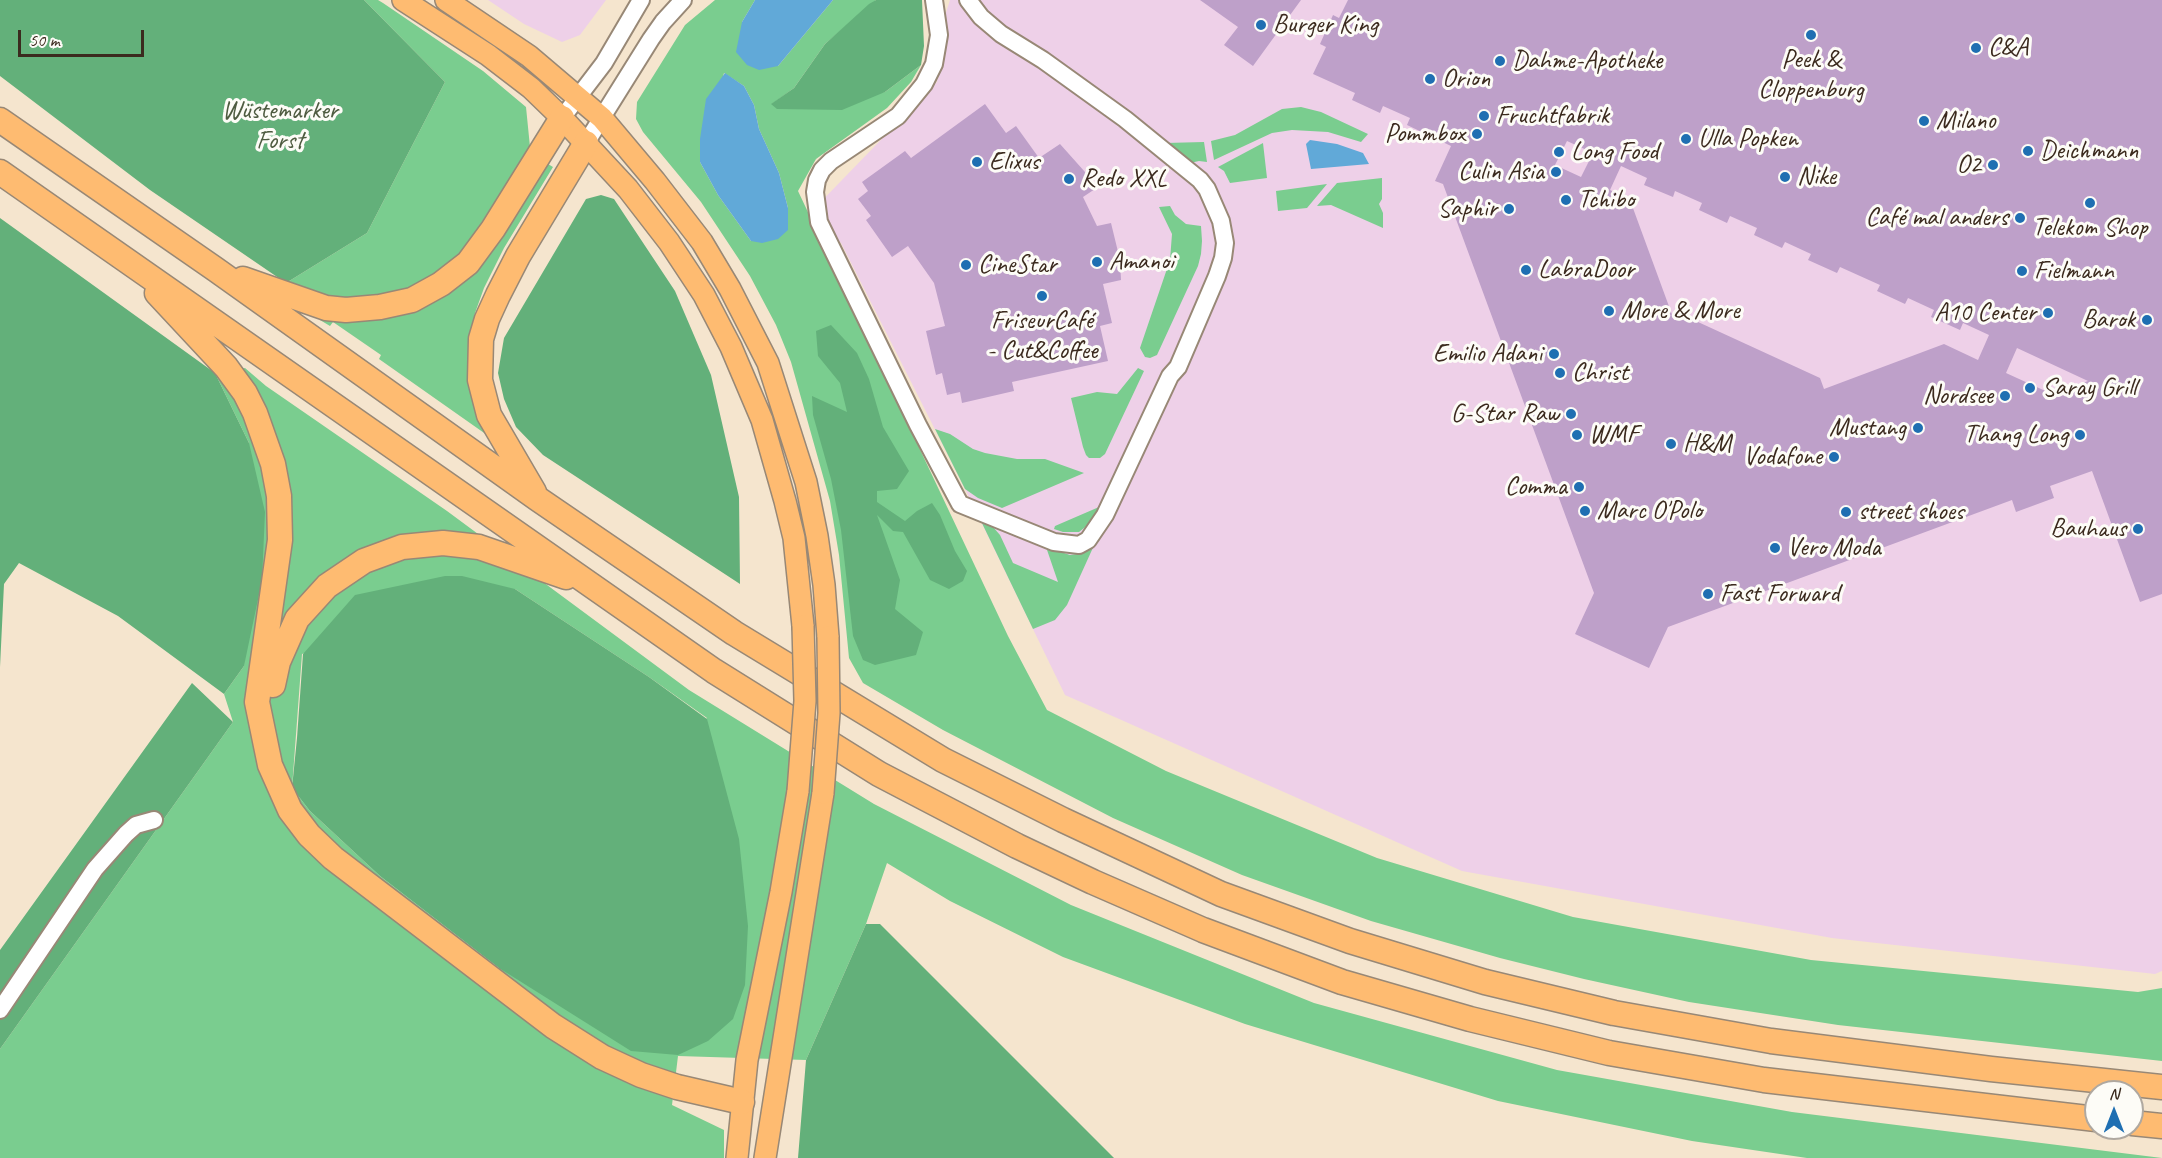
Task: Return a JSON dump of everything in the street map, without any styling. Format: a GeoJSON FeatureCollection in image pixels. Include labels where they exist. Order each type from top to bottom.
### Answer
{"type":"FeatureCollection","features":[{"type":"Feature","properties":{"kind":"highway"},"geometry":{"type":"LineString","coordinates":[[215,269],[326,308],[346,310],[380,307],[412,300],[441,284],[468,263],[493,229],[562,118]]}},
{"type":"Feature","properties":{"kind":"highway"},"geometry":{"type":"LineString","coordinates":[[0,120],[215,269],[538,499],[734,633],[943,760],[1063,820],[1221,894],[1340,937],[1485,982],[1614,1013],[1771,1041],[1991,1069],[2162,1087]]}},
{"type":"Feature","properties":{"kind":"highway"},"geometry":{"type":"LineString","coordinates":[[538,499],[489,415],[480,380],[481,339],[487,319],[518,256],[586,143]]}},
{"type":"Feature","properties":{"kind":"highway"},"geometry":{"type":"LineString","coordinates":[[0,172],[724,677],[879,774],[1017,846],[1115,892],[1203,930],[1342,982],[1470,1019],[1609,1053],[1764,1080],[2084,1118]]}},
{"type":"Feature","properties":{"kind":"highway"},"geometry":{"type":"LineString","coordinates":[[122,257],[226,367],[245,393],[255,413],[273,464],[279,496],[280,540],[257,702],[276,782],[290,810],[317,843],[362,881],[553,1026],[602,1056],[640,1075],[689,1090],[742,1102]]}},
{"type":"Feature","properties":{"kind":"highway"},"geometry":{"type":"LineString","coordinates":[[266,746],[269,701],[278,662],[297,619],[327,586],[364,561],[402,547],[443,543],[479,547],[594,586]]}},
{"type":"Feature","properties":{"kind":"highway"},"geometry":{"type":"LineString","coordinates":[[2144,1124],[2162,1126]]}},
{"type":"Feature","properties":{"kind":"main road"},"geometry":{"type":"LineString","coordinates":[[403,0],[488,55],[531,88],[628,189],[669,242],[704,295],[731,347],[762,420],[794,538],[806,665],[805,701],[798,790],[781,892],[747,1060],[737,1158]]}},
{"type":"Feature","properties":{"kind":"main road"},"geometry":{"type":"LineString","coordinates":[[446,0],[529,56],[602,118],[702,242],[735,297],[768,363],[806,482],[818,545],[828,637],[829,713],[823,793],[765,1158]]}},
{"type":"Feature","properties":{"kind":"main road"},"geometry":{"type":"LineString","coordinates":[[742,1102],[772,1106]]}},
{"type":"Feature","properties":{"kind":"street"},"geometry":{"type":"LineString","coordinates":[[562,118],[604,63],[641,0]]}},
{"type":"Feature","properties":{"kind":"street"},"geometry":{"type":"LineString","coordinates":[[586,143],[651,39],[683,0]]}},
{"type":"Feature","properties":{"kind":"street"},"geometry":{"type":"LineString","coordinates":[[934,0],[939,35],[934,64],[924,84],[898,116],[831,160],[822,170],[815,192],[819,222],[918,425],[960,504],[1054,542],[1080,545],[1088,540],[1105,515],[1170,376],[1178,367],[1223,258],[1225,243],[1221,221],[1207,189],[1200,180],[1125,119],[1043,60],[1001,34],[981,16],[968,0]]}},
{"type":"Feature","properties":{"kind":"street"},"geometry":{"type":"LineString","coordinates":[[0,1010],[95,869],[136,825],[154,820]]}},
{"type":"Feature","properties":{"kind":"shaded area"},"geometry":{"type":"Polygon","coordinates":[[[488,0],[606,0],[580,35],[562,42],[524,24],[488,0]]]}},
{"type":"Feature","properties":{"kind":"shaded area"},"geometry":{"type":"Polygon","coordinates":[[[950,0],[2162,0],[2162,971],[2155,974],[1832,938],[1462,871],[1065,695],[965,489],[841,243],[810,213],[937,82],[942,25],[950,0]]]}},
{"type":"Feature","properties":{"kind":"green space","name":"Wüstemarker Forst"},"geometry":{"type":"Polygon","coordinates":[[[0,0],[364,0],[445,82],[367,233],[286,283],[150,190],[0,76],[0,0]]]}},
{"type":"Feature","properties":{"kind":"green space"},"geometry":{"type":"Polygon","coordinates":[[[364,0],[378,0],[383,3],[483,71],[526,107],[530,147],[462,253],[417,288],[379,298],[339,300],[286,283],[367,233],[445,82],[364,0]]]}},
{"type":"Feature","properties":{"kind":"green space"},"geometry":{"type":"Polygon","coordinates":[[[715,0],[755,0],[742,22],[778,66],[833,0],[876,0],[825,44],[794,88],[772,104],[885,92],[921,65],[911,82],[887,108],[816,159],[798,191],[1008,636],[1047,710],[1166,771],[1377,858],[1573,917],[1811,960],[2138,992],[2162,988],[2162,1061],[1838,1025],[1689,1002],[1500,958],[1371,921],[1242,875],[1113,818],[943,730],[863,683],[849,658],[839,555],[830,501],[791,362],[776,325],[750,276],[701,202],[643,132],[636,119],[637,102],[685,25],[715,0]],[[724,73],[700,162],[718,195],[751,241],[788,208],[779,173],[759,129],[754,105],[744,86],[724,73]]]}},
{"type":"Feature","properties":{"kind":"green space"},"geometry":{"type":"Polygon","coordinates":[[[876,0],[922,0],[924,46],[921,65],[885,92],[842,110],[777,109],[771,104],[794,88],[825,44],[876,0]]]}},
{"type":"Feature","properties":{"kind":"green space"},"geometry":{"type":"Polygon","coordinates":[[[1301,107],[1321,112],[1368,134],[1361,142],[1328,132],[1292,130],[1272,133],[1214,160],[1211,141],[1235,135],[1282,109],[1301,107]]]}},
{"type":"Feature","properties":{"kind":"green space"},"geometry":{"type":"Polygon","coordinates":[[[1204,142],[1207,162],[1190,163],[1165,143],[1204,142]]]}},
{"type":"Feature","properties":{"kind":"green space"},"geometry":{"type":"Polygon","coordinates":[[[1263,143],[1267,178],[1230,183],[1224,171],[1218,167],[1263,143]]]}},
{"type":"Feature","properties":{"kind":"green space"},"geometry":{"type":"Polygon","coordinates":[[[543,161],[553,167],[504,248],[484,288],[475,313],[470,338],[490,434],[487,435],[379,359],[381,355],[333,322],[330,326],[320,320],[323,316],[413,307],[543,161]]]}},
{"type":"Feature","properties":{"kind":"green space"},"geometry":{"type":"Polygon","coordinates":[[[1382,178],[1382,199],[1379,204],[1383,213],[1383,228],[1331,205],[1317,206],[1337,183],[1382,178]]]}},
{"type":"Feature","properties":{"kind":"green space"},"geometry":{"type":"Polygon","coordinates":[[[1327,184],[1307,208],[1278,211],[1276,191],[1327,184]]]}},
{"type":"Feature","properties":{"kind":"green space"},"geometry":{"type":"Polygon","coordinates":[[[601,195],[614,199],[675,291],[711,375],[739,497],[740,584],[543,455],[516,427],[504,399],[498,373],[504,338],[586,199],[601,195]]]}},
{"type":"Feature","properties":{"kind":"green space"},"geometry":{"type":"Polygon","coordinates":[[[1170,206],[1175,215],[1186,224],[1201,226],[1201,254],[1198,266],[1157,355],[1150,358],[1145,357],[1140,348],[1170,260],[1172,234],[1159,207],[1170,206]]]}},
{"type":"Feature","properties":{"kind":"green space"},"geometry":{"type":"Polygon","coordinates":[[[0,218],[215,373],[249,443],[265,512],[262,580],[244,666],[224,694],[118,616],[19,563],[4,584],[0,667],[0,218]]]}},
{"type":"Feature","properties":{"kind":"green space"},"geometry":{"type":"Polygon","coordinates":[[[831,325],[857,353],[869,379],[883,427],[909,471],[897,489],[877,491],[877,502],[905,521],[932,503],[967,571],[963,581],[949,589],[930,580],[903,532],[893,531],[877,515],[900,580],[895,609],[923,632],[916,655],[875,665],[863,660],[853,636],[841,530],[831,479],[813,415],[812,396],[847,412],[840,383],[818,356],[816,331],[831,325]]]}},
{"type":"Feature","properties":{"kind":"green space"},"geometry":{"type":"Polygon","coordinates":[[[245,368],[266,386],[447,511],[689,690],[874,804],[1071,905],[1314,1003],[1557,1070],[1792,1112],[2162,1158],[1807,1158],[1692,1141],[1498,1101],[1245,1024],[1063,957],[950,901],[887,863],[866,924],[806,1060],[678,1056],[672,1105],[724,1130],[724,1158],[0,1158],[0,1049],[233,722],[224,694],[244,666],[249,443],[215,373],[245,368]],[[515,589],[302,654],[292,788],[310,811],[380,876],[499,968],[707,718],[515,589]]]}},
{"type":"Feature","properties":{"kind":"green space"},"geometry":{"type":"Polygon","coordinates":[[[1138,368],[1144,371],[1105,454],[1100,458],[1089,458],[1083,447],[1071,398],[1097,392],[1117,394],[1138,368]]]}},
{"type":"Feature","properties":{"kind":"green space"},"geometry":{"type":"Polygon","coordinates":[[[935,429],[950,434],[973,449],[985,453],[1017,459],[1045,459],[1084,473],[1002,508],[978,498],[965,489],[935,429]]]}},
{"type":"Feature","properties":{"kind":"green space"},"geometry":{"type":"Polygon","coordinates":[[[1099,507],[1098,514],[1093,521],[1079,532],[1063,532],[1054,529],[1055,526],[1099,507]]]}},
{"type":"Feature","properties":{"kind":"green space"},"geometry":{"type":"Polygon","coordinates":[[[980,519],[993,527],[1000,535],[1013,563],[1058,582],[1046,547],[1070,555],[1084,552],[1096,541],[1067,605],[1055,620],[1033,629],[980,519]]]}},
{"type":"Feature","properties":{"kind":"green space"},"geometry":{"type":"Polygon","coordinates":[[[445,576],[462,576],[515,589],[649,677],[707,719],[739,839],[748,926],[745,985],[733,1019],[708,1041],[678,1055],[631,1051],[499,968],[380,876],[310,811],[292,788],[303,654],[355,595],[445,576]]]}},
{"type":"Feature","properties":{"kind":"green space"},"geometry":{"type":"Polygon","coordinates":[[[192,683],[233,722],[0,1049],[0,950],[192,683]]]}},
{"type":"Feature","properties":{"kind":"green space"},"geometry":{"type":"Polygon","coordinates":[[[866,924],[880,924],[1114,1158],[798,1158],[806,1060],[866,924]]]}},
{"type":"Feature","properties":{"kind":"water"},"geometry":{"type":"Polygon","coordinates":[[[755,0],[833,0],[778,66],[759,70],[747,65],[736,52],[742,22],[755,0]]]}},
{"type":"Feature","properties":{"kind":"water"},"geometry":{"type":"Polygon","coordinates":[[[725,73],[744,86],[754,105],[759,129],[779,173],[788,208],[788,230],[778,239],[762,243],[751,241],[718,195],[700,162],[700,139],[706,99],[725,73]]]}},
{"type":"Feature","properties":{"kind":"water"},"geometry":{"type":"Polygon","coordinates":[[[1310,140],[1337,144],[1363,153],[1369,164],[1311,169],[1306,144],[1310,140]]]}},
{"type":"Feature","properties":{"kind":"building"},"geometry":{"type":"Polygon","coordinates":[[[1200,0],[1301,0],[1253,66],[1224,45],[1238,27],[1200,0]]]}},
{"type":"Feature","properties":{"kind":"building","name":"A10 Center"},"geometry":{"type":"Polygon","coordinates":[[[1348,0],[2162,0],[2162,594],[2140,602],[2092,471],[2050,486],[2054,498],[2016,512],[2012,500],[1668,627],[1649,668],[1575,634],[1594,593],[1443,184],[1435,181],[1451,146],[1407,125],[1410,118],[1383,106],[1380,113],[1352,100],[1355,93],[1313,74],[1326,47],[1320,44],[1333,15],[1339,18],[1348,0]],[[1567,141],[1555,165],[1581,177],[1593,153],[1567,141]],[[1621,166],[1610,190],[1630,200],[1674,320],[1685,316],[1820,378],[1824,389],[1944,344],[1978,360],[1989,335],[1963,323],[1960,330],[1931,317],[1934,310],[1908,298],[1905,304],[1877,291],[1880,285],[1840,267],[1837,273],[1808,260],[1811,254],[1785,242],[1782,248],[1754,235],[1757,228],[1730,216],[1727,223],[1699,210],[1702,203],[1675,191],[1673,197],[1644,185],[1647,178],[1621,166]],[[2017,348],[2006,373],[2052,394],[2088,381],[2017,348]]]}},
{"type":"Feature","properties":{"kind":"building"},"geometry":{"type":"Polygon","coordinates":[[[985,104],[1006,133],[1016,126],[1039,158],[1060,144],[1085,172],[1095,189],[1083,197],[1097,226],[1111,223],[1120,260],[1121,280],[1103,284],[1112,323],[1100,326],[1108,361],[1012,382],[1014,391],[962,403],[960,392],[947,395],[942,373],[936,375],[926,331],[945,326],[934,283],[908,246],[892,257],[866,220],[871,216],[858,199],[868,191],[862,182],[905,151],[911,158],[985,104]]]}},
{"type":"Feature","properties":{"kind":"place","name":"Burger King"},"geometry":{"type":"Point","coordinates":[1261,25]}},
{"type":"Feature","properties":{"kind":"place","name":"Peek & Cloppenburg"},"geometry":{"type":"Point","coordinates":[1811,35]}},
{"type":"Feature","properties":{"kind":"place","name":"C&A"},"geometry":{"type":"Point","coordinates":[1976,48]}},
{"type":"Feature","properties":{"kind":"place","name":"Dahme-Apotheke"},"geometry":{"type":"Point","coordinates":[1500,61]}},
{"type":"Feature","properties":{"kind":"place","name":"Orion"},"geometry":{"type":"Point","coordinates":[1430,79]}},
{"type":"Feature","properties":{"kind":"place","name":"Fruchtfabrik"},"geometry":{"type":"Point","coordinates":[1484,116]}},
{"type":"Feature","properties":{"kind":"place","name":"Milano"},"geometry":{"type":"Point","coordinates":[1924,121]}},
{"type":"Feature","properties":{"kind":"place","name":"Pommbox"},"geometry":{"type":"Point","coordinates":[1477,134]}},
{"type":"Feature","properties":{"kind":"place","name":"Ulla Popken"},"geometry":{"type":"Point","coordinates":[1686,139]}},
{"type":"Feature","properties":{"kind":"place","name":"Deichmann"},"geometry":{"type":"Point","coordinates":[2028,151]}},
{"type":"Feature","properties":{"kind":"place","name":"Long Food"},"geometry":{"type":"Point","coordinates":[1559,152]}},
{"type":"Feature","properties":{"kind":"place","name":"Elixus"},"geometry":{"type":"Point","coordinates":[977,162]}},
{"type":"Feature","properties":{"kind":"place","name":"O2"},"geometry":{"type":"Point","coordinates":[1993,165]}},
{"type":"Feature","properties":{"kind":"place","name":"Culin Asia"},"geometry":{"type":"Point","coordinates":[1556,172]}},
{"type":"Feature","properties":{"kind":"place","name":"Nike"},"geometry":{"type":"Point","coordinates":[1785,177]}},
{"type":"Feature","properties":{"kind":"place","name":"Redo XXL"},"geometry":{"type":"Point","coordinates":[1069,179]}},
{"type":"Feature","properties":{"kind":"place","name":"Tchibo"},"geometry":{"type":"Point","coordinates":[1566,200]}},
{"type":"Feature","properties":{"kind":"place","name":"Telekom Shop"},"geometry":{"type":"Point","coordinates":[2090,203]}},
{"type":"Feature","properties":{"kind":"place","name":"Saphir"},"geometry":{"type":"Point","coordinates":[1509,209]}},
{"type":"Feature","properties":{"kind":"place","name":"Café mal anders"},"geometry":{"type":"Point","coordinates":[2020,218]}},
{"type":"Feature","properties":{"kind":"place","name":"Amanoi"},"geometry":{"type":"Point","coordinates":[1097,262]}},
{"type":"Feature","properties":{"kind":"place","name":"CineStar"},"geometry":{"type":"Point","coordinates":[966,265]}},
{"type":"Feature","properties":{"kind":"place","name":"LabraDoor"},"geometry":{"type":"Point","coordinates":[1526,270]}},
{"type":"Feature","properties":{"kind":"place","name":"Fielmann"},"geometry":{"type":"Point","coordinates":[2022,271]}},
{"type":"Feature","properties":{"kind":"place","name":"FriseurCafé - Cut&Coffee"},"geometry":{"type":"Point","coordinates":[1042,296]}},
{"type":"Feature","properties":{"kind":"place","name":"More & More"},"geometry":{"type":"Point","coordinates":[1609,311]}},
{"type":"Feature","properties":{"kind":"place","name":"A10 Center"},"geometry":{"type":"Point","coordinates":[2048,313]}},
{"type":"Feature","properties":{"kind":"place","name":"Barok"},"geometry":{"type":"Point","coordinates":[2147,320]}},
{"type":"Feature","properties":{"kind":"place","name":"Emilio Adani"},"geometry":{"type":"Point","coordinates":[1554,354]}},
{"type":"Feature","properties":{"kind":"place","name":"Christ"},"geometry":{"type":"Point","coordinates":[1560,373]}},
{"type":"Feature","properties":{"kind":"place","name":"Saray Grill"},"geometry":{"type":"Point","coordinates":[2030,388]}},
{"type":"Feature","properties":{"kind":"place","name":"Nordsee"},"geometry":{"type":"Point","coordinates":[2005,396]}},
{"type":"Feature","properties":{"kind":"place","name":"G-Star Raw"},"geometry":{"type":"Point","coordinates":[1571,414]}},
{"type":"Feature","properties":{"kind":"place","name":"Mustang"},"geometry":{"type":"Point","coordinates":[1918,428]}},
{"type":"Feature","properties":{"kind":"place","name":"WMF"},"geometry":{"type":"Point","coordinates":[1577,435]}},
{"type":"Feature","properties":{"kind":"place","name":"Thang Long"},"geometry":{"type":"Point","coordinates":[2080,435]}},
{"type":"Feature","properties":{"kind":"place","name":"H&M"},"geometry":{"type":"Point","coordinates":[1671,444]}},
{"type":"Feature","properties":{"kind":"place","name":"Vodafone"},"geometry":{"type":"Point","coordinates":[1834,457]}},
{"type":"Feature","properties":{"kind":"place","name":"Comma"},"geometry":{"type":"Point","coordinates":[1579,487]}},
{"type":"Feature","properties":{"kind":"place","name":"Marc O'Polo"},"geometry":{"type":"Point","coordinates":[1585,511]}},
{"type":"Feature","properties":{"kind":"place","name":"street shoes"},"geometry":{"type":"Point","coordinates":[1846,512]}},
{"type":"Feature","properties":{"kind":"place","name":"Bauhaus"},"geometry":{"type":"Point","coordinates":[2138,529]}},
{"type":"Feature","properties":{"kind":"place","name":"Vero Moda"},"geometry":{"type":"Point","coordinates":[1775,548]}},
{"type":"Feature","properties":{"kind":"place","name":"Fast Forward"},"geometry":{"type":"Point","coordinates":[1708,594]}}]}
